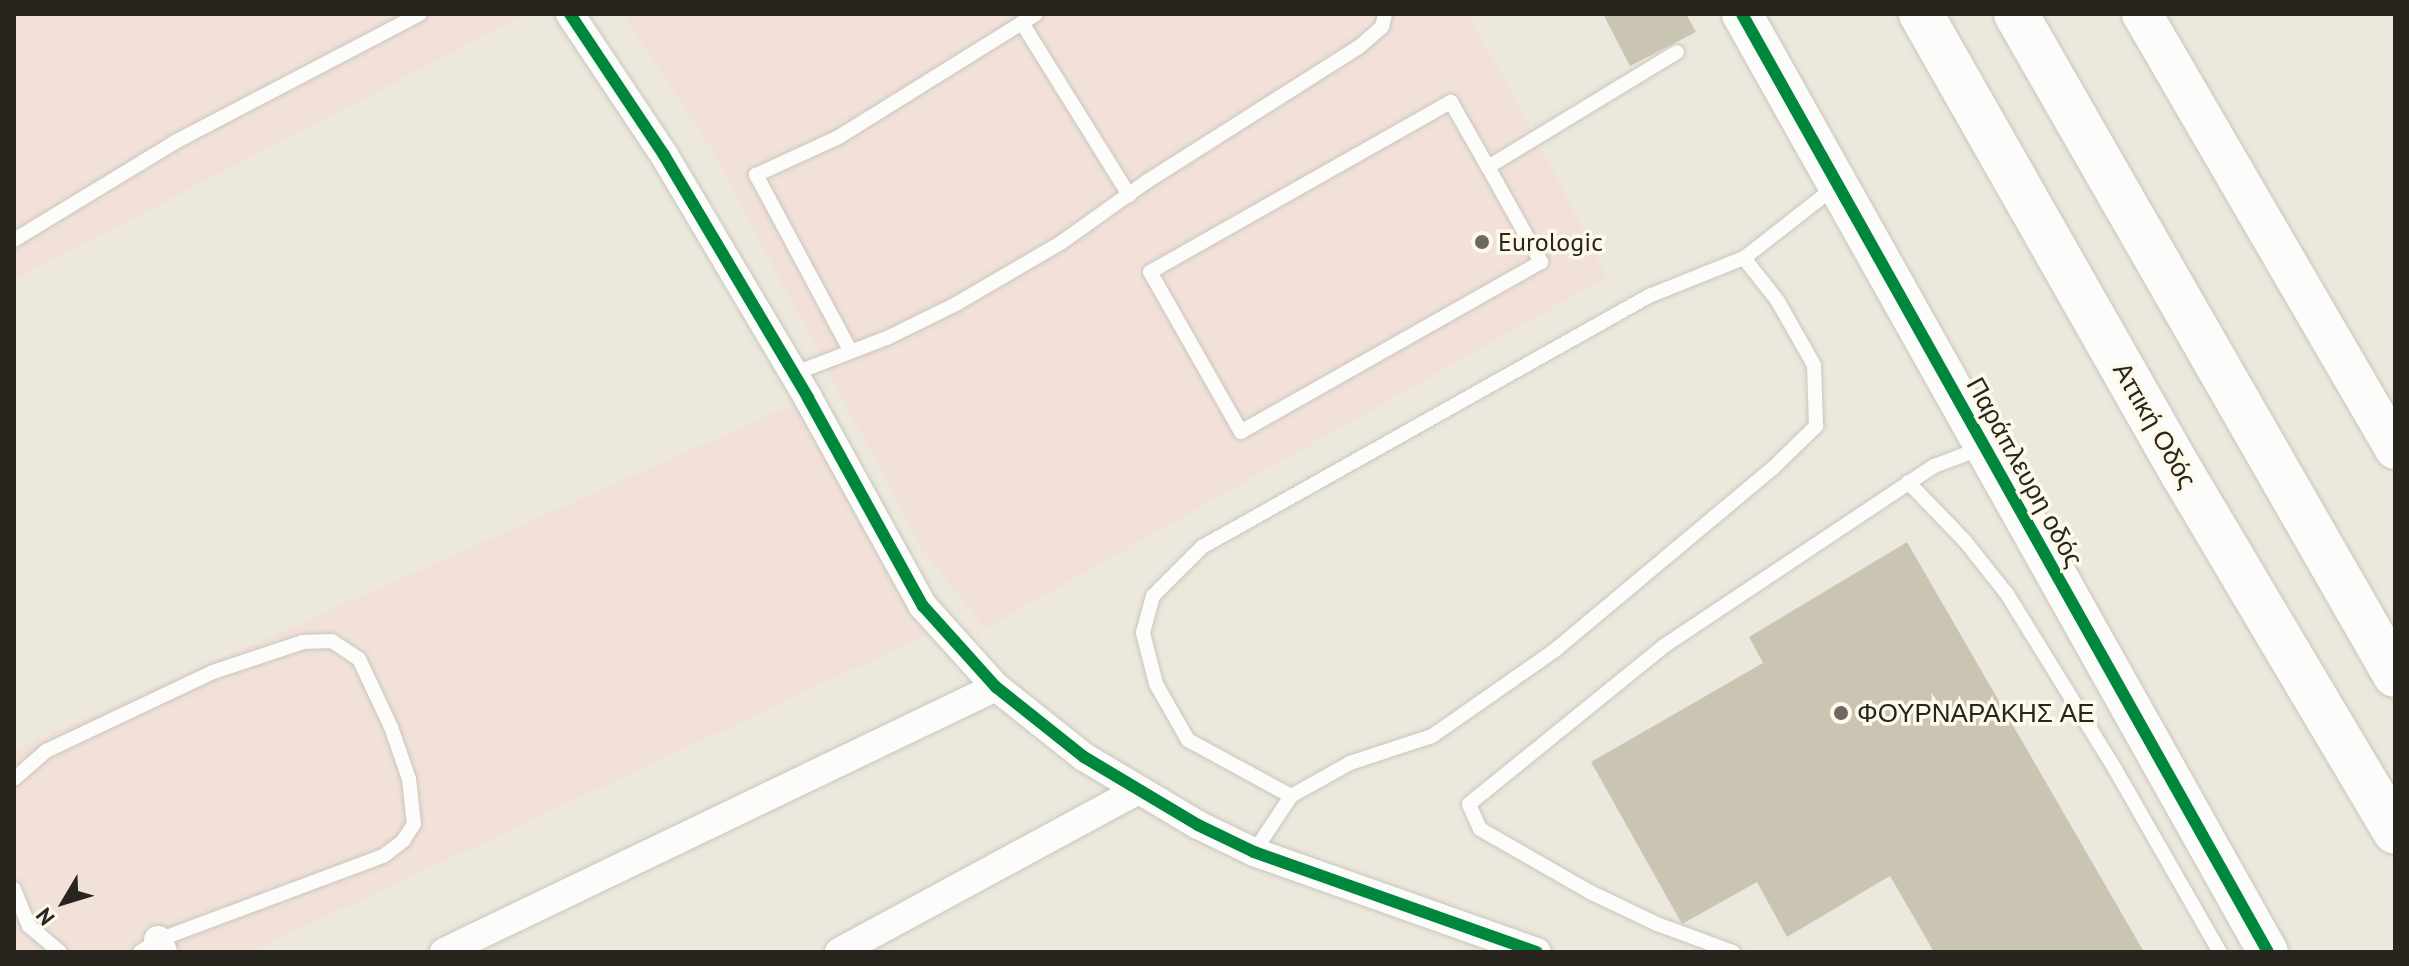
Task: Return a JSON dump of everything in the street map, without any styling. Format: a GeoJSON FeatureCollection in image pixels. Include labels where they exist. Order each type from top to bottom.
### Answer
{"type":"FeatureCollection","features":[{"type":"Feature","properties":{"kind":"highway","name":"Αττική Οδός"},"geometry":{"type":"LineString","coordinates":[[1921,14],[2182,473],[2395,832]]}},
{"type":"Feature","properties":{"kind":"highway"},"geometry":{"type":"LineString","coordinates":[[2016,14],[2395,675]]}},
{"type":"Feature","properties":{"kind":"street"},"geometry":{"type":"LineString","coordinates":[[570,14],[664,155],[793,374],[923,606],[996,687],[1084,757],[1137,791],[1254,852],[1537,952]]}},
{"type":"Feature","properties":{"kind":"street","name":"Παράπλευρη οδός"},"geometry":{"type":"LineString","coordinates":[[1742,14],[2268,952]]}},
{"type":"Feature","properties":{"kind":"street"},"geometry":{"type":"LineString","coordinates":[[2142,14],[2395,449]]}},
{"type":"Feature","properties":{"kind":"street"},"geometry":{"type":"LineString","coordinates":[[444,952],[996,687]]}},
{"type":"Feature","properties":{"kind":"street"},"geometry":{"type":"LineString","coordinates":[[839,952],[1137,791]]}},
{"type":"Feature","properties":{"kind":"lane"},"geometry":{"type":"LineString","coordinates":[[14,240],[175,142],[420,14]]}},
{"type":"Feature","properties":{"kind":"lane"},"geometry":{"type":"LineString","coordinates":[[850,350],[756,175],[837,138],[1036,14]]}},
{"type":"Feature","properties":{"kind":"lane"},"geometry":{"type":"LineString","coordinates":[[793,374],[887,338],[956,304],[1062,242],[1129,195],[1359,47],[1382,27],[1385,14]]}},
{"type":"Feature","properties":{"kind":"lane"},"geometry":{"type":"LineString","coordinates":[[1022,23],[1129,195]]}},
{"type":"Feature","properties":{"kind":"lane"},"geometry":{"type":"LineString","coordinates":[[1488,167],[1677,52]]}},
{"type":"Feature","properties":{"kind":"lane"},"geometry":{"type":"LineString","coordinates":[[1451,102],[1488,167],[1541,262],[1241,432],[1150,272],[1451,102]]}},
{"type":"Feature","properties":{"kind":"lane"},"geometry":{"type":"LineString","coordinates":[[1291,796],[1188,740],[1156,684],[1143,633],[1153,596],[1202,547],[1649,296],[1744,258],[1837,186]]}},
{"type":"Feature","properties":{"kind":"lane"},"geometry":{"type":"LineString","coordinates":[[1254,852],[1291,796],[1350,763],[1432,736],[1554,651],[1772,469],[1816,426],[1814,365],[1777,300],[1744,258]]}},
{"type":"Feature","properties":{"kind":"lane"},"geometry":{"type":"LineString","coordinates":[[1733,952],[1657,924],[1590,892],[1480,829],[1469,804],[1664,646],[1908,482],[1934,466],[1986,447]]}},
{"type":"Feature","properties":{"kind":"lane"},"geometry":{"type":"LineString","coordinates":[[1908,482],[1964,540],[2007,594],[2115,769],[2220,952]]}},
{"type":"Feature","properties":{"kind":"lane"},"geometry":{"type":"LineString","coordinates":[[14,779],[46,751],[213,672],[303,642],[332,641],[359,659],[391,727],[409,779],[414,824],[403,841],[383,856],[153,948]]}},
{"type":"Feature","properties":{"kind":"lane"},"geometry":{"type":"LineString","coordinates":[[14,889],[29,926],[60,952]]}},
{"type":"Feature","properties":{"kind":"shaded area"},"geometry":{"type":"Polygon","coordinates":[[[14,14],[527,14],[14,280],[14,14]]]}},
{"type":"Feature","properties":{"kind":"shaded area"},"geometry":{"type":"Polygon","coordinates":[[[622,14],[1468,14],[1535,135],[1607,277],[985,629],[922,549],[709,145],[622,14]]]}},
{"type":"Feature","properties":{"kind":"shaded area"},"geometry":{"type":"Polygon","coordinates":[[[808,398],[935,631],[250,952],[14,952],[14,750],[808,398]]]}},
{"type":"Feature","properties":{"kind":"building"},"geometry":{"type":"Polygon","coordinates":[[[1603,14],[1686,14],[1696,32],[1630,66],[1603,14]]]}},
{"type":"Feature","properties":{"kind":"building","name":"ΦΟΥΡΝΑΡΑΚΗΣ ΑΕ"},"geometry":{"type":"Polygon","coordinates":[[[1907,542],[2144,952],[1934,952],[1890,876],[1787,937],[1757,882],[1682,924],[1591,762],[1763,663],[1749,637],[1907,542]]]}},
{"type":"Feature","properties":{"kind":"cycle path"},"geometry":{"type":"LineString","coordinates":[[570,14],[664,155],[808,398],[923,606],[996,687],[1084,757],[1198,825],[1254,852],[1537,952]]}},
{"type":"Feature","properties":{"kind":"cycle path"},"geometry":{"type":"LineString","coordinates":[[1742,14],[2268,952]]}},
{"type":"Feature","properties":{"kind":"place","name":"Eurologic"},"geometry":{"type":"Point","coordinates":[1482,242]}},
{"type":"Feature","properties":{"kind":"place","name":"ΦΟΥΡΝΑΡΑΚΗΣ ΑΕ"},"geometry":{"type":"Point","coordinates":[1841,713]}}]}
